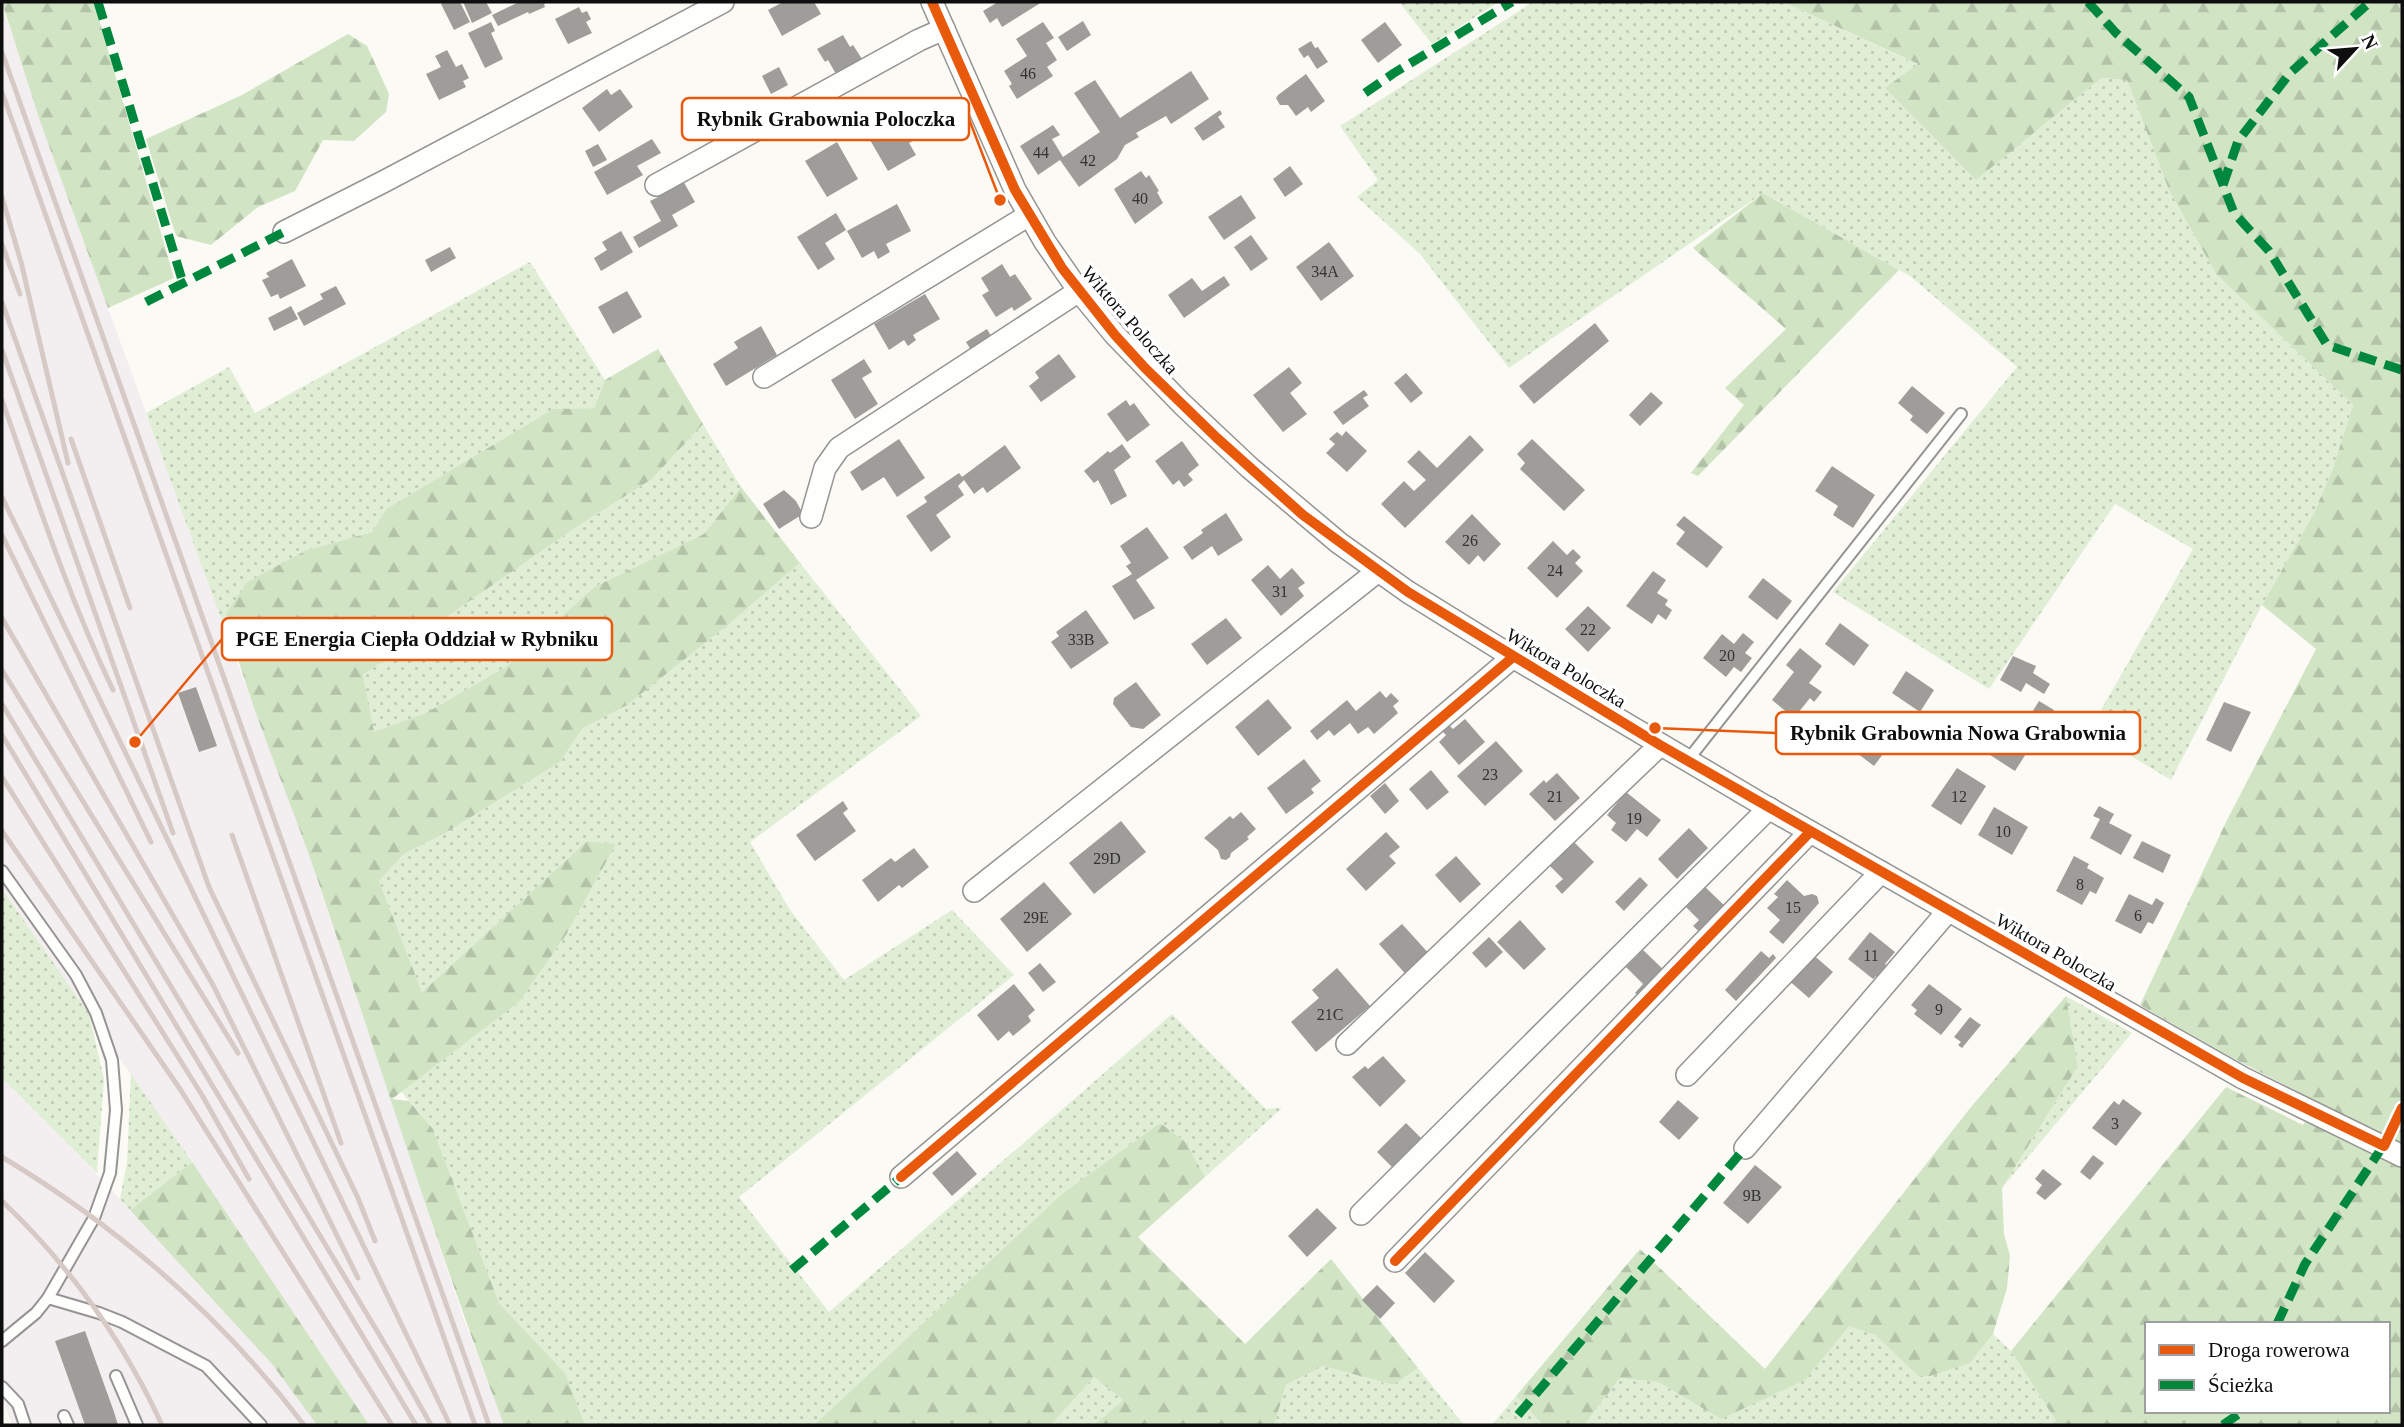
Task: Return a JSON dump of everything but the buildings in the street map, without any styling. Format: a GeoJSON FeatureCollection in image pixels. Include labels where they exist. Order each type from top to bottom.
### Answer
{"type":"FeatureCollection","features":[{"type":"Feature","properties":{"kind":"street"},"geometry":{"type":"LineString","coordinates":[[284,232],[396,176],[723,2]]}},
{"type":"Feature","properties":{"kind":"street","name":"Wiktora Poloczka"},"geometry":{"type":"LineString","coordinates":[[932,2],[1003,166],[1029,215],[1079,291],[1145,368],[1217,438],[1304,515],[1378,571],[1513,657],[1687,761],[2243,1078],[2393,1151]]}},
{"type":"Feature","properties":{"kind":"street"},"geometry":{"type":"LineString","coordinates":[[656,186],[943,29]]}},
{"type":"Feature","properties":{"kind":"street"},"geometry":{"type":"LineString","coordinates":[[764,377],[1029,215]]}},
{"type":"Feature","properties":{"kind":"street"},"geometry":{"type":"LineString","coordinates":[[811,517],[825,468],[839,447],[1079,291]]}},
{"type":"Feature","properties":{"kind":"street"},"geometry":{"type":"LineString","coordinates":[[974,891],[1378,571]]}},
{"type":"Feature","properties":{"kind":"street"},"geometry":{"type":"LineString","coordinates":[[901,1177],[1099,1007],[1281,857],[1513,657]]}},
{"type":"Feature","properties":{"kind":"street"},"geometry":{"type":"LineString","coordinates":[[1347,1044],[1660,745]]}},
{"type":"Feature","properties":{"kind":"street"},"geometry":{"type":"LineString","coordinates":[[1361,1214],[1769,808]]}},
{"type":"Feature","properties":{"kind":"street"},"geometry":{"type":"LineString","coordinates":[[1395,1261],[1810,832]]}},
{"type":"Feature","properties":{"kind":"street"},"geometry":{"type":"LineString","coordinates":[[1686,1075],[1881,872]]}},
{"type":"Feature","properties":{"kind":"street"},"geometry":{"type":"LineString","coordinates":[[1745,1148],[1948,911]]}},
{"type":"Feature","properties":{"kind":"lane"},"geometry":{"type":"LineString","coordinates":[[1687,761],[1961,414]]}},
{"type":"Feature","properties":{"kind":"lane"},"geometry":{"type":"LineString","coordinates":[[2,871],[76,975],[96,1013],[112,1060],[116,1110],[110,1173],[94,1218],[48,1298],[36,1313],[2,1341]]}},
{"type":"Feature","properties":{"kind":"lane"},"geometry":{"type":"LineString","coordinates":[[48,1298],[122,1322],[206,1366],[261,1425]]}},
{"type":"Feature","properties":{"kind":"lane"},"geometry":{"type":"LineString","coordinates":[[116,1376],[137,1425]]}},
{"type":"Feature","properties":{"kind":"lane"},"geometry":{"type":"LineString","coordinates":[[2,1387],[18,1404],[25,1425]]}},
{"type":"Feature","properties":{"kind":"shaded area"},"geometry":{"type":"Polygon","coordinates":[[[2,6],[108,308],[297,819],[463,1317],[504,1425],[369,1425],[173,1135],[2,889],[2,6]]]}},
{"type":"Feature","properties":{"kind":"shaded area"},"geometry":{"type":"Polygon","coordinates":[[[2,1078],[81,1157],[272,1364],[317,1425],[12,1425],[2,1397],[2,1078]]]}},
{"type":"Feature","properties":{"kind":"green space"},"geometry":{"type":"Polygon","coordinates":[[[2,2],[94,2],[174,278],[108,308],[40,121],[2,2]]]}},
{"type":"Feature","properties":{"kind":"green space"},"geometry":{"type":"Polygon","coordinates":[[[1399,2],[1499,2],[1432,44],[1399,2]]]}},
{"type":"Feature","properties":{"kind":"green space"},"geometry":{"type":"Polygon","coordinates":[[[1533,2],[1783,2],[1919,65],[1886,88],[1976,179],[2101,78],[2127,80],[2169,190],[2216,274],[2353,405],[2333,468],[2315,511],[2262,605],[2171,780],[2089,731],[2193,549],[2115,504],[1989,689],[1833,592],[2017,367],[1910,276],[1763,193],[1509,368],[1420,254],[1357,197],[1378,180],[1340,126],[1533,2]]]}},
{"type":"Feature","properties":{"kind":"green space"},"geometry":{"type":"Polygon","coordinates":[[[1783,2],[2402,2],[2402,1425],[2049,1425],[2056,1421],[2011,1351],[2226,1087],[2303,1125],[2316,1101],[2225,1054],[2140,1005],[2227,820],[2316,649],[2262,605],[2315,511],[2333,468],[2353,405],[2216,274],[2169,190],[2127,80],[2101,78],[1976,180],[1885,88],[1918,64],[1783,2]]]}},
{"type":"Feature","properties":{"kind":"green space"},"geometry":{"type":"Polygon","coordinates":[[[348,34],[367,46],[389,94],[386,112],[354,141],[323,140],[295,191],[258,207],[211,245],[176,236],[146,139],[242,95],[348,34]]]}},
{"type":"Feature","properties":{"kind":"green space"},"geometry":{"type":"Polygon","coordinates":[[[1763,193],[1899,270],[1698,476],[1691,473],[1744,405],[1725,388],[1786,329],[1693,248],[1763,193]]]}},
{"type":"Feature","properties":{"kind":"green space"},"geometry":{"type":"Polygon","coordinates":[[[530,262],[605,380],[594,408],[553,409],[386,509],[372,532],[307,550],[226,615],[238,665],[146,413],[229,367],[255,413],[530,262]]]}},
{"type":"Feature","properties":{"kind":"green space"},"geometry":{"type":"Polygon","coordinates":[[[658,349],[703,424],[652,479],[575,528],[363,675],[374,732],[426,713],[507,666],[594,587],[704,534],[741,487],[800,563],[734,620],[627,705],[583,728],[560,762],[442,835],[404,854],[379,881],[422,992],[587,841],[616,844],[566,935],[520,1001],[392,1099],[409,1101],[433,1129],[499,1303],[565,1373],[585,1425],[504,1425],[432,1223],[307,850],[246,683],[226,614],[247,582],[307,550],[372,532],[386,509],[553,409],[594,408],[605,380],[658,349]]]}},
{"type":"Feature","properties":{"kind":"green space"},"geometry":{"type":"Polygon","coordinates":[[[703,424],[741,487],[704,534],[594,587],[507,666],[426,713],[373,733],[363,675],[575,528],[652,479],[703,424]]]}},
{"type":"Feature","properties":{"kind":"green space"},"geometry":{"type":"Polygon","coordinates":[[[800,563],[921,716],[750,842],[790,910],[844,980],[952,910],[1014,975],[739,1197],[829,1312],[1172,1014],[1266,1109],[1282,1108],[1205,1177],[1186,1142],[1160,1123],[1063,1193],[814,1425],[585,1425],[565,1373],[499,1303],[433,1129],[400,1090],[520,1001],[566,935],[616,844],[587,841],[422,992],[379,881],[404,854],[442,835],[560,762],[583,728],[627,704],[734,620],[800,563]]]}},
{"type":"Feature","properties":{"kind":"green space"},"geometry":{"type":"Polygon","coordinates":[[[2,889],[89,1014],[104,1079],[97,1173],[2,1078],[2,889]]]}},
{"type":"Feature","properties":{"kind":"green space"},"geometry":{"type":"Polygon","coordinates":[[[2066,996],[2132,1033],[2002,1188],[2078,1066],[2066,996]]]}},
{"type":"Feature","properties":{"kind":"green space"},"geometry":{"type":"Polygon","coordinates":[[[2066,996],[2078,1066],[2002,1188],[2004,1234],[2010,1256],[2007,1288],[1993,1334],[1970,1363],[1930,1376],[1918,1376],[1875,1335],[1849,1326],[1805,1380],[1721,1419],[1658,1382],[1620,1378],[1584,1425],[1543,1425],[1516,1396],[1640,1249],[1765,1369],[1971,1107],[2066,996]]]}},
{"type":"Feature","properties":{"kind":"green space"},"geometry":{"type":"Polygon","coordinates":[[[131,1074],[192,1162],[130,1210],[120,1199],[127,1162],[131,1074]]]}},
{"type":"Feature","properties":{"kind":"green space"},"geometry":{"type":"Polygon","coordinates":[[[1160,1123],[1186,1142],[1205,1177],[1138,1237],[1245,1344],[1331,1259],[1418,1368],[1393,1385],[1323,1366],[1286,1385],[1274,1425],[1094,1425],[1123,1400],[1094,1377],[1051,1425],[814,1425],[1063,1193],[1160,1123]]]}},
{"type":"Feature","properties":{"kind":"green space"},"geometry":{"type":"Polygon","coordinates":[[[192,1162],[369,1425],[317,1425],[272,1364],[130,1210],[192,1162]]]}},
{"type":"Feature","properties":{"kind":"green space"},"geometry":{"type":"Polygon","coordinates":[[[1849,1326],[1875,1335],[1918,1376],[1970,1363],[1993,1334],[2011,1351],[2056,1421],[2049,1425],[1584,1425],[1620,1378],[1658,1382],[1721,1419],[1849,1326]]]}},
{"type":"Feature","properties":{"kind":"green space"},"geometry":{"type":"Polygon","coordinates":[[[1323,1366],[1392,1385],[1418,1368],[1464,1425],[1274,1425],[1286,1385],[1323,1366]]]}},
{"type":"Feature","properties":{"kind":"green space"},"geometry":{"type":"Polygon","coordinates":[[[1094,1377],[1123,1400],[1094,1425],[1051,1425],[1094,1377]]]}},
{"type":"Feature","properties":{"kind":"green space"},"geometry":{"type":"Polygon","coordinates":[[[1516,1396],[1543,1425],[1492,1425],[1516,1396]]]}},
{"type":"Feature","properties":{"kind":"railway"},"geometry":{"type":"LineString","coordinates":[[2,52],[489,1425]]}},
{"type":"Feature","properties":{"kind":"railway"},"geometry":{"type":"LineString","coordinates":[[2,92],[475,1425]]}},
{"type":"Feature","properties":{"kind":"railway"},"geometry":{"type":"LineString","coordinates":[[2,197],[21,262],[68,463]]}},
{"type":"Feature","properties":{"kind":"railway"},"geometry":{"type":"LineString","coordinates":[[2,244],[20,294]]}},
{"type":"Feature","properties":{"kind":"railway"},"geometry":{"type":"LineString","coordinates":[[2,302],[209,887],[358,1198],[375,1241]]}},
{"type":"Feature","properties":{"kind":"railway"},"geometry":{"type":"LineString","coordinates":[[2,350],[173,833]]}},
{"type":"Feature","properties":{"kind":"railway"},"geometry":{"type":"LineString","coordinates":[[2,400],[67,583],[113,690]]}},
{"type":"Feature","properties":{"kind":"railway"},"geometry":{"type":"LineString","coordinates":[[71,439],[130,608]]}},
{"type":"Feature","properties":{"kind":"railway"},"geometry":{"type":"LineString","coordinates":[[2,497],[450,1425]]}},
{"type":"Feature","properties":{"kind":"railway"},"geometry":{"type":"LineString","coordinates":[[2,535],[151,842]]}},
{"type":"Feature","properties":{"kind":"railway"},"geometry":{"type":"LineString","coordinates":[[2,618],[213,985],[358,1278]]}},
{"type":"Feature","properties":{"kind":"railway"},"geometry":{"type":"LineString","coordinates":[[2,670],[238,1053]]}},
{"type":"Feature","properties":{"kind":"railway"},"geometry":{"type":"LineString","coordinates":[[2,704],[431,1425]]}},
{"type":"Feature","properties":{"kind":"railway"},"geometry":{"type":"LineString","coordinates":[[2,735],[416,1425]]}},
{"type":"Feature","properties":{"kind":"railway"},"geometry":{"type":"LineString","coordinates":[[2,777],[202,1095],[249,1179]]}},
{"type":"Feature","properties":{"kind":"railway"},"geometry":{"type":"LineString","coordinates":[[2,831],[180,1089],[392,1425]]}},
{"type":"Feature","properties":{"kind":"railway"},"geometry":{"type":"LineString","coordinates":[[232,835],[341,1143]]}},
{"type":"Feature","properties":{"kind":"railway"},"geometry":{"type":"LineString","coordinates":[[2,1157],[87,1213],[166,1277],[239,1347],[304,1425]]}},
{"type":"Feature","properties":{"kind":"railway"},"geometry":{"type":"LineString","coordinates":[[2,1201],[50,1251],[93,1306],[130,1363],[162,1425]]}},
{"type":"Feature","properties":{"kind":"marked path"},"geometry":{"type":"LineString","coordinates":[[98,2],[183,283]]}},
{"type":"Feature","properties":{"kind":"marked path"},"geometry":{"type":"LineString","coordinates":[[1365,93],[1512,2]]}},
{"type":"Feature","properties":{"kind":"marked path"},"geometry":{"type":"LineString","coordinates":[[2088,2],[2116,33],[2189,97],[2234,213],[2269,251],[2327,345],[2402,370]]}},
{"type":"Feature","properties":{"kind":"marked path"},"geometry":{"type":"LineString","coordinates":[[2223,185],[2238,141],[2290,73],[2370,2]]}},
{"type":"Feature","properties":{"kind":"marked path"},"geometry":{"type":"LineString","coordinates":[[146,302],[284,232]]}},
{"type":"Feature","properties":{"kind":"marked path"},"geometry":{"type":"LineString","coordinates":[[2278,1322],[2305,1264],[2387,1140]]}},
{"type":"Feature","properties":{"kind":"marked path"},"geometry":{"type":"LineString","coordinates":[[1518,1415],[1745,1148]]}},
{"type":"Feature","properties":{"kind":"marked path"},"geometry":{"type":"LineString","coordinates":[[792,1270],[901,1177]]}},
{"type":"Feature","properties":{"kind":"marked path"},"geometry":{"type":"LineString","coordinates":[[2223,1425],[2240,1413]]}},
{"type":"Feature","properties":{"kind":"cycle path"},"geometry":{"type":"LineString","coordinates":[[932,2],[1015,190],[1062,268],[1145,368],[1217,438],[1303,515],[1408,592],[1660,745],[2243,1078],[2384,1146],[2402,1108]]}},
{"type":"Feature","properties":{"kind":"cycle path"},"geometry":{"type":"LineString","coordinates":[[901,1177],[1513,657]]}},
{"type":"Feature","properties":{"kind":"cycle path"},"geometry":{"type":"LineString","coordinates":[[1395,1261],[1810,832]]}},
{"type":"Feature","properties":{"kind":"place","name":"Rybnik Grabownia Poloczka"},"geometry":{"type":"Point","coordinates":[1000,200]}},
{"type":"Feature","properties":{"kind":"place","name":"Rybnik Grabownia Nowa Grabownia"},"geometry":{"type":"Point","coordinates":[1655,728]}},
{"type":"Feature","properties":{"kind":"place","name":"PGE Energia Ciepła Oddział w Rybniku"},"geometry":{"type":"Point","coordinates":[135,742]}}]}
